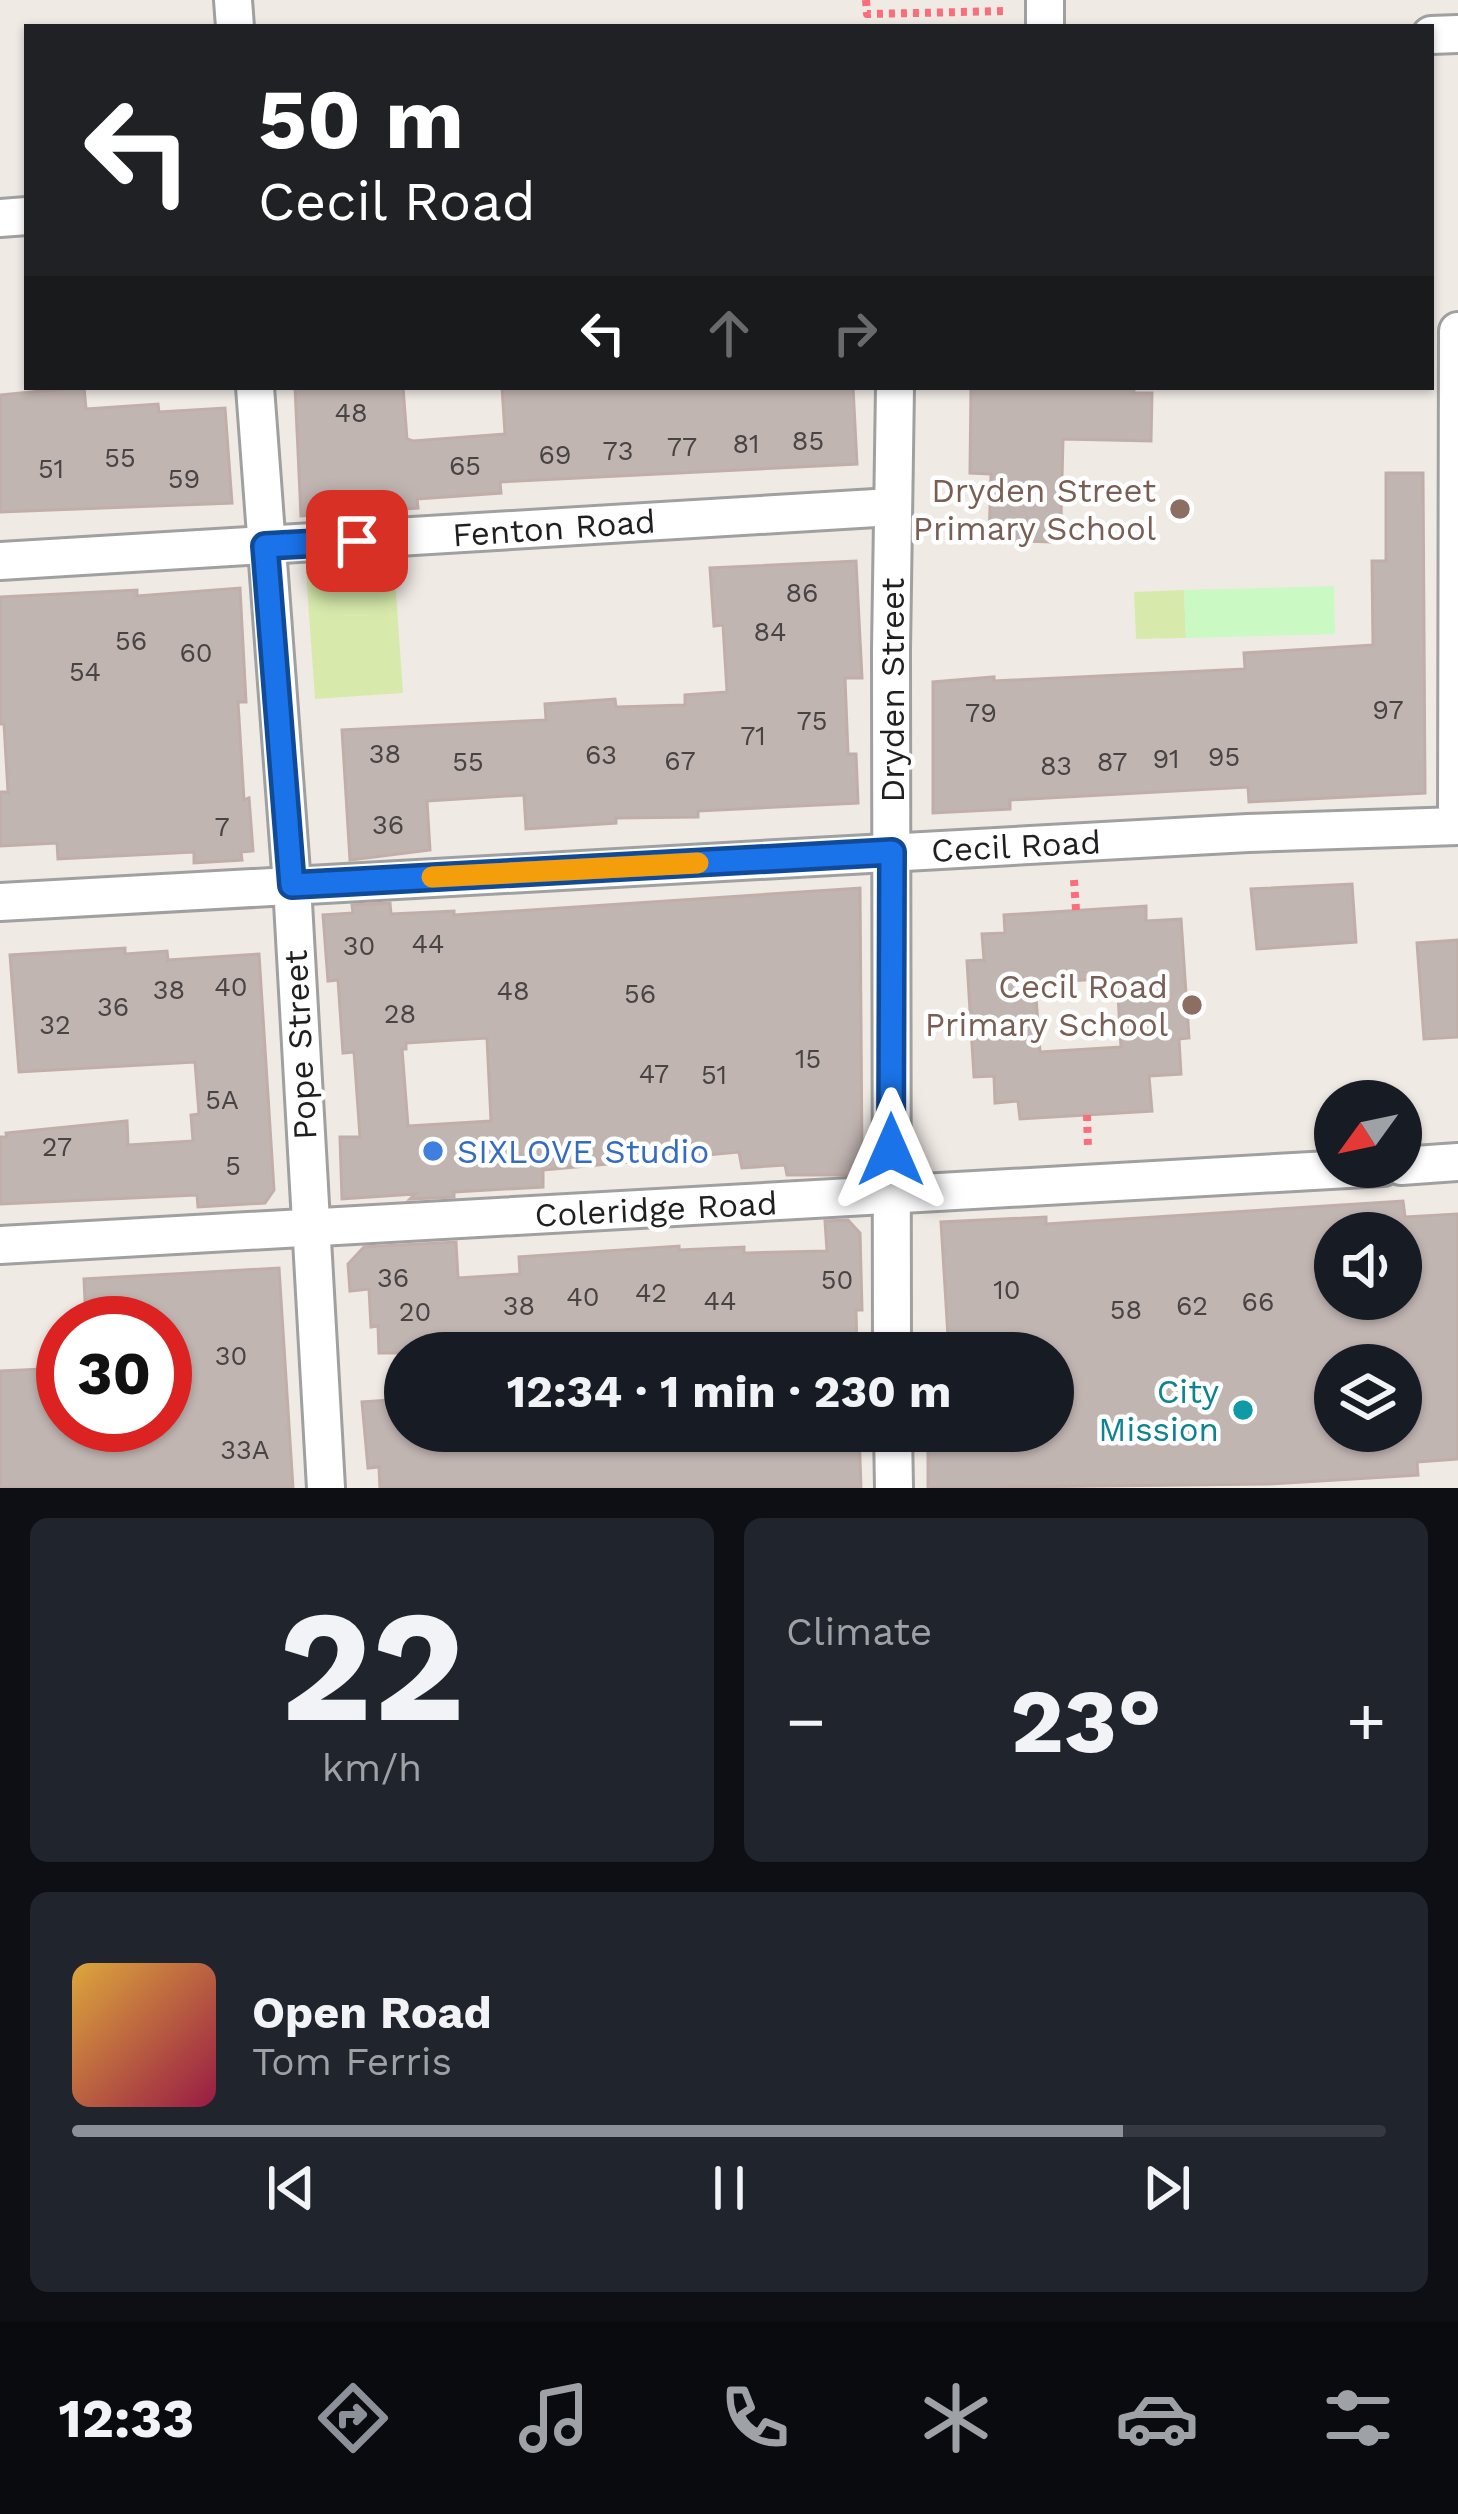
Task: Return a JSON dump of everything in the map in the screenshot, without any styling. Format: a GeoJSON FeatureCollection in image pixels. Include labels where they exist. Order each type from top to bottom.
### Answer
{"type":"FeatureCollection","features":[{"type":"Feature","properties":{"kind":"street"},"geometry":{"type":"LineString","coordinates":[[1458,331],[1458,826]]}},
{"type":"Feature","properties":{"kind":"street","name":"Pope Street"},"geometry":{"type":"LineString","coordinates":[[255,390],[292,885],[326,1488]]}},
{"type":"Feature","properties":{"kind":"street","name":"Dryden Street"},"geometry":{"type":"LineString","coordinates":[[892,1332],[895,390]]}},
{"type":"Feature","properties":{"kind":"street","name":"Fenton Road"},"geometry":{"type":"LineString","coordinates":[[0,562],[892,507]]}},
{"type":"Feature","properties":{"kind":"street","name":"Cecil Road"},"geometry":{"type":"LineString","coordinates":[[0,902],[1458,826]]}},
{"type":"Feature","properties":{"kind":"street"},"geometry":{"type":"LineString","coordinates":[[1422,1165],[1458,1162]]}},
{"type":"Feature","properties":{"kind":"street","name":"Coleridge Road"},"geometry":{"type":"LineString","coordinates":[[0,1245],[1314,1171]]}},
{"type":"Feature","properties":{"kind":"street"},"geometry":{"type":"LineString","coordinates":[[893,1452],[894,1488]]}},
{"type":"Feature","properties":{"kind":"path"},"geometry":{"type":"LineString","coordinates":[[866,0],[867,14],[1045,12]]}},
{"type":"Feature","properties":{"kind":"green space"},"geometry":{"type":"Polygon","coordinates":[[[394,565],[403,693],[315,699],[306,571],[394,565]]]}},
{"type":"Feature","properties":{"kind":"green space"},"geometry":{"type":"Polygon","coordinates":[[[1334,586],[1335,634],[1186,638],[1184,590],[1334,586]]]}},
{"type":"Feature","properties":{"kind":"green space"},"geometry":{"type":"Polygon","coordinates":[[[1184,590],[1186,638],[1136,639],[1134,592],[1184,590]]]}},
{"type":"Feature","properties":{"kind":"building"},"geometry":{"type":"Polygon","coordinates":[[[84,390],[86,409],[158,404],[159,412],[225,408],[232,503],[0,512],[0,395],[84,390]]]}},
{"type":"Feature","properties":{"kind":"building"},"geometry":{"type":"Polygon","coordinates":[[[295,390],[403,390],[407,439],[413,441],[505,434],[502,390],[853,390],[857,464],[500,482],[501,493],[417,499],[418,508],[301,516],[295,390]]]}},
{"type":"Feature","properties":{"kind":"building"},"geometry":{"type":"Polygon","coordinates":[[[971,390],[1152,393],[1151,441],[1063,439],[1061,518],[1051,517],[1051,542],[989,540],[991,474],[970,473],[971,390]]]}},
{"type":"Feature","properties":{"kind":"building"},"geometry":{"type":"Polygon","coordinates":[[[1386,473],[1423,473],[1425,793],[1249,802],[1248,787],[1010,800],[1010,809],[933,813],[933,682],[1245,669],[1244,653],[1373,645],[1372,561],[1386,561],[1386,473]]]}},
{"type":"Feature","properties":{"kind":"building"},"geometry":{"type":"Polygon","coordinates":[[[856,561],[862,678],[845,678],[848,754],[856,754],[858,803],[698,811],[698,817],[616,818],[616,823],[526,829],[524,795],[427,801],[430,850],[350,860],[342,730],[546,720],[545,704],[615,699],[616,707],[685,705],[685,695],[727,692],[723,625],[714,626],[710,568],[856,561]]]}},
{"type":"Feature","properties":{"kind":"building"},"geometry":{"type":"Polygon","coordinates":[[[240,588],[246,702],[238,702],[244,800],[249,798],[253,851],[241,852],[242,860],[194,863],[194,852],[58,859],[57,843],[0,846],[0,792],[8,792],[4,724],[0,724],[0,597],[137,590],[137,596],[240,588]]]}},
{"type":"Feature","properties":{"kind":"building"},"geometry":{"type":"Polygon","coordinates":[[[1352,884],[1356,942],[1257,949],[1251,889],[1352,884]]]}},
{"type":"Feature","properties":{"kind":"building"},"geometry":{"type":"Polygon","coordinates":[[[860,888],[862,1161],[850,1175],[787,1175],[785,1165],[742,1168],[739,1152],[543,1170],[543,1187],[454,1192],[454,1197],[410,1199],[415,1194],[342,1199],[340,1137],[360,1137],[354,1052],[343,1053],[338,980],[328,981],[323,915],[353,913],[352,905],[390,903],[391,914],[454,911],[454,915],[860,888]],[[487,1038],[406,1043],[402,1049],[408,1126],[491,1121],[487,1038]]]}},
{"type":"Feature","properties":{"kind":"building"},"geometry":{"type":"Polygon","coordinates":[[[1146,906],[1146,921],[1181,919],[1189,1038],[1179,1039],[1181,1074],[1149,1076],[1152,1111],[1020,1119],[1018,1101],[995,1103],[994,1076],[974,1077],[967,961],[984,960],[982,934],[1005,933],[1004,915],[1146,906]],[[1117,978],[1035,983],[1040,1052],[1121,1047],[1117,978]]]}},
{"type":"Feature","properties":{"kind":"building"},"geometry":{"type":"Polygon","coordinates":[[[1458,940],[1458,1037],[1424,1039],[1417,943],[1458,940]]]}},
{"type":"Feature","properties":{"kind":"building"},"geometry":{"type":"Polygon","coordinates":[[[125,948],[125,954],[167,951],[168,960],[259,954],[274,1190],[265,1203],[198,1207],[197,1195],[0,1204],[0,1137],[7,1137],[6,1133],[127,1121],[128,1145],[193,1141],[191,1115],[199,1114],[195,1062],[19,1072],[10,955],[125,948]]]}},
{"type":"Feature","properties":{"kind":"building"},"geometry":{"type":"Polygon","coordinates":[[[1403,1201],[1404,1212],[1314,1212],[1314,1320],[1422,1320],[1422,1216],[1458,1214],[1458,1459],[1417,1462],[1418,1475],[1269,1484],[928,1488],[928,1452],[1074,1452],[1074,1332],[948,1332],[941,1222],[1046,1217],[1046,1224],[1403,1201]]]}},
{"type":"Feature","properties":{"kind":"building"},"geometry":{"type":"Polygon","coordinates":[[[848,1220],[860,1233],[862,1310],[856,1310],[857,1332],[384,1332],[384,1353],[379,1353],[378,1326],[371,1327],[369,1289],[350,1291],[348,1264],[364,1247],[456,1242],[458,1278],[520,1274],[519,1257],[679,1246],[679,1250],[744,1247],[744,1253],[827,1251],[825,1221],[848,1220]]]}},
{"type":"Feature","properties":{"kind":"building"},"geometry":{"type":"Polygon","coordinates":[[[279,1268],[293,1488],[0,1488],[0,1371],[36,1369],[36,1452],[192,1452],[192,1296],[85,1296],[84,1279],[279,1268]]]}},
{"type":"Feature","properties":{"kind":"building"},"geometry":{"type":"Polygon","coordinates":[[[384,1400],[384,1452],[860,1452],[861,1488],[380,1488],[379,1467],[368,1468],[362,1402],[384,1400]]]}},
{"type":"Feature","properties":{"kind":"slow traffic"},"geometry":{"type":"LineString","coordinates":[[432,877],[698,863]]}},
{"type":"Feature","properties":{"kind":"place","name":"Dryden Street Primary School"},"geometry":{"type":"Point","coordinates":[1180,509]}},
{"type":"Feature","properties":{"kind":"place","name":"Cecil Road Primary School"},"geometry":{"type":"Point","coordinates":[1192,1005]}},
{"type":"Feature","properties":{"kind":"place","name":"SIXLOVE Studio"},"geometry":{"type":"Point","coordinates":[433,1151]}},
{"type":"Feature","properties":{"kind":"place","name":"City Mission"},"geometry":{"type":"Point","coordinates":[1243,1410]}},
{"type":"Feature","properties":{"kind":"route"},"geometry":{"type":"LineString","coordinates":[[357,541],[265,546],[292,885],[892,852],[891,1150]]}}]}
